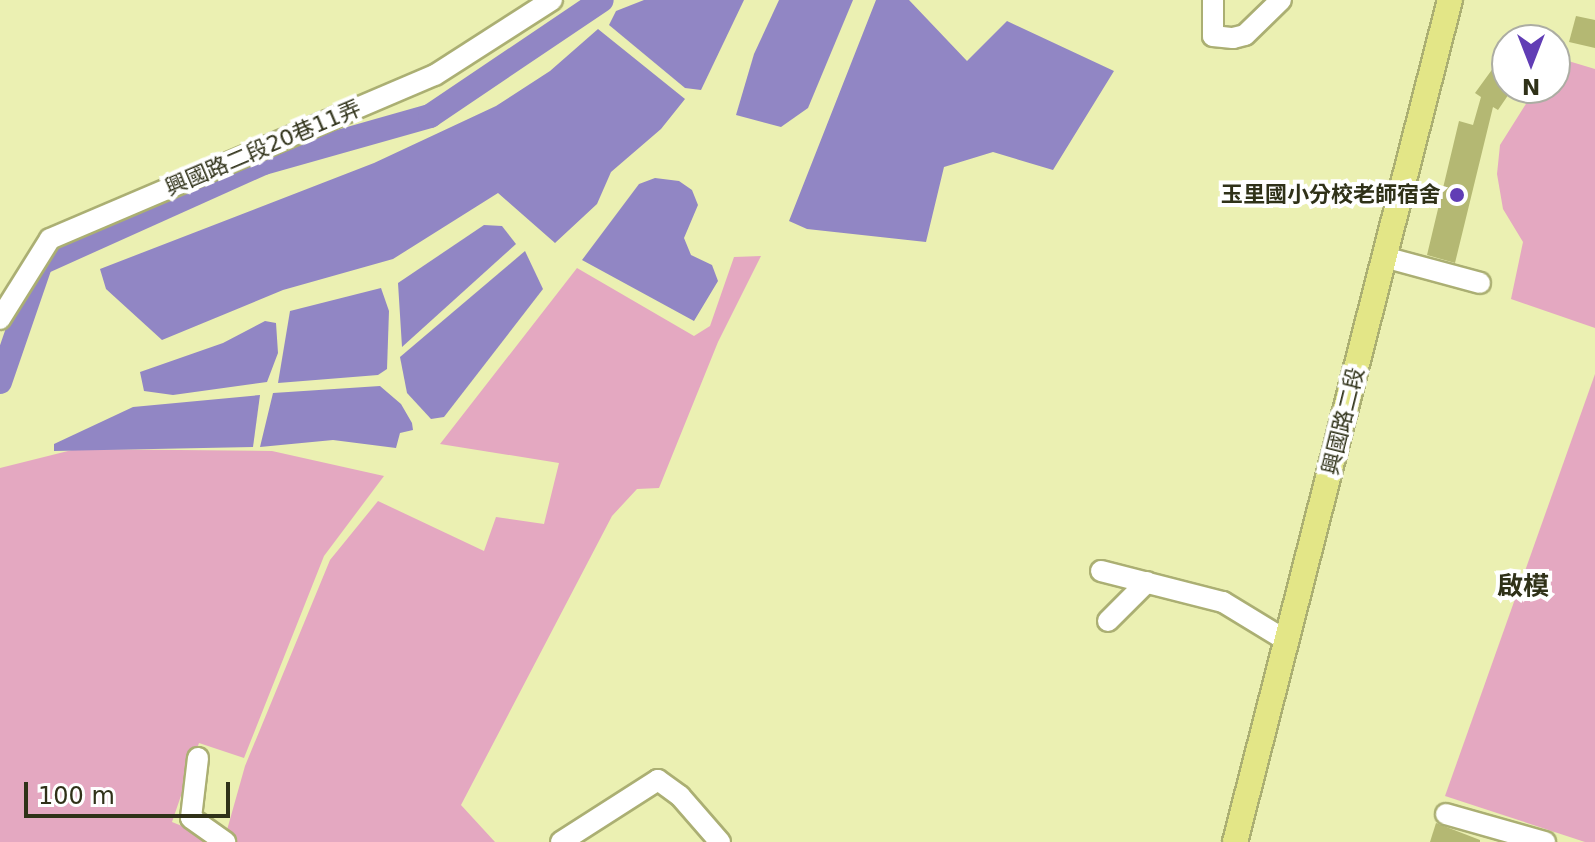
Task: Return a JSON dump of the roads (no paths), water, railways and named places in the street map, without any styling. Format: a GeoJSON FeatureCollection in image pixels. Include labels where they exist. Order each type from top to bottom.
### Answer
{"type":"FeatureCollection","features":[{"type":"Feature","properties":{"kind":"main road","name":"興國路二段"},"geometry":{"type":"LineString","coordinates":[[1235,842],[1450,0]]}},
{"type":"Feature","properties":{"kind":"main road","name":"興國路二段"},"geometry":{"type":"LineString","coordinates":[[1250,842],[1463,0]]}},
{"type":"Feature","properties":{"kind":"lane","name":"興國路二段20巷11弄"},"geometry":{"type":"LineString","coordinates":[[0,319],[50,239],[435,75],[552,0]]}},
{"type":"Feature","properties":{"kind":"lane"},"geometry":{"type":"LineString","coordinates":[[1213,0],[1213,36],[1233,38],[1245,35],[1281,0]]}},
{"type":"Feature","properties":{"kind":"lane"},"geometry":{"type":"LineString","coordinates":[[1395,260],[1480,283]]}},
{"type":"Feature","properties":{"kind":"lane"},"geometry":{"type":"LineString","coordinates":[[1101,571],[1223,602],[1287,641]]}},
{"type":"Feature","properties":{"kind":"lane"},"geometry":{"type":"LineString","coordinates":[[1108,621],[1147,582]]}},
{"type":"Feature","properties":{"kind":"lane"},"geometry":{"type":"LineString","coordinates":[[198,758],[191,818],[225,842]]}},
{"type":"Feature","properties":{"kind":"lane"},"geometry":{"type":"LineString","coordinates":[[561,842],[658,780],[680,796],[720,842]]}},
{"type":"Feature","properties":{"kind":"lane"},"geometry":{"type":"LineString","coordinates":[[1446,814],[1523,839],[1545,842]]}},
{"type":"Feature","properties":{"kind":"waterway"},"geometry":{"type":"LineString","coordinates":[[0,382],[41,263],[264,163],[430,116],[602,0]]}},
{"type":"Feature","properties":{"kind":"place","name":"玉里國小分校老師宿舍"},"geometry":{"type":"Point","coordinates":[1457,195]}},
{"type":"Feature","properties":{"kind":"district","name":"啟模"},"geometry":{"type":"Point","coordinates":[1523,587]}}]}
